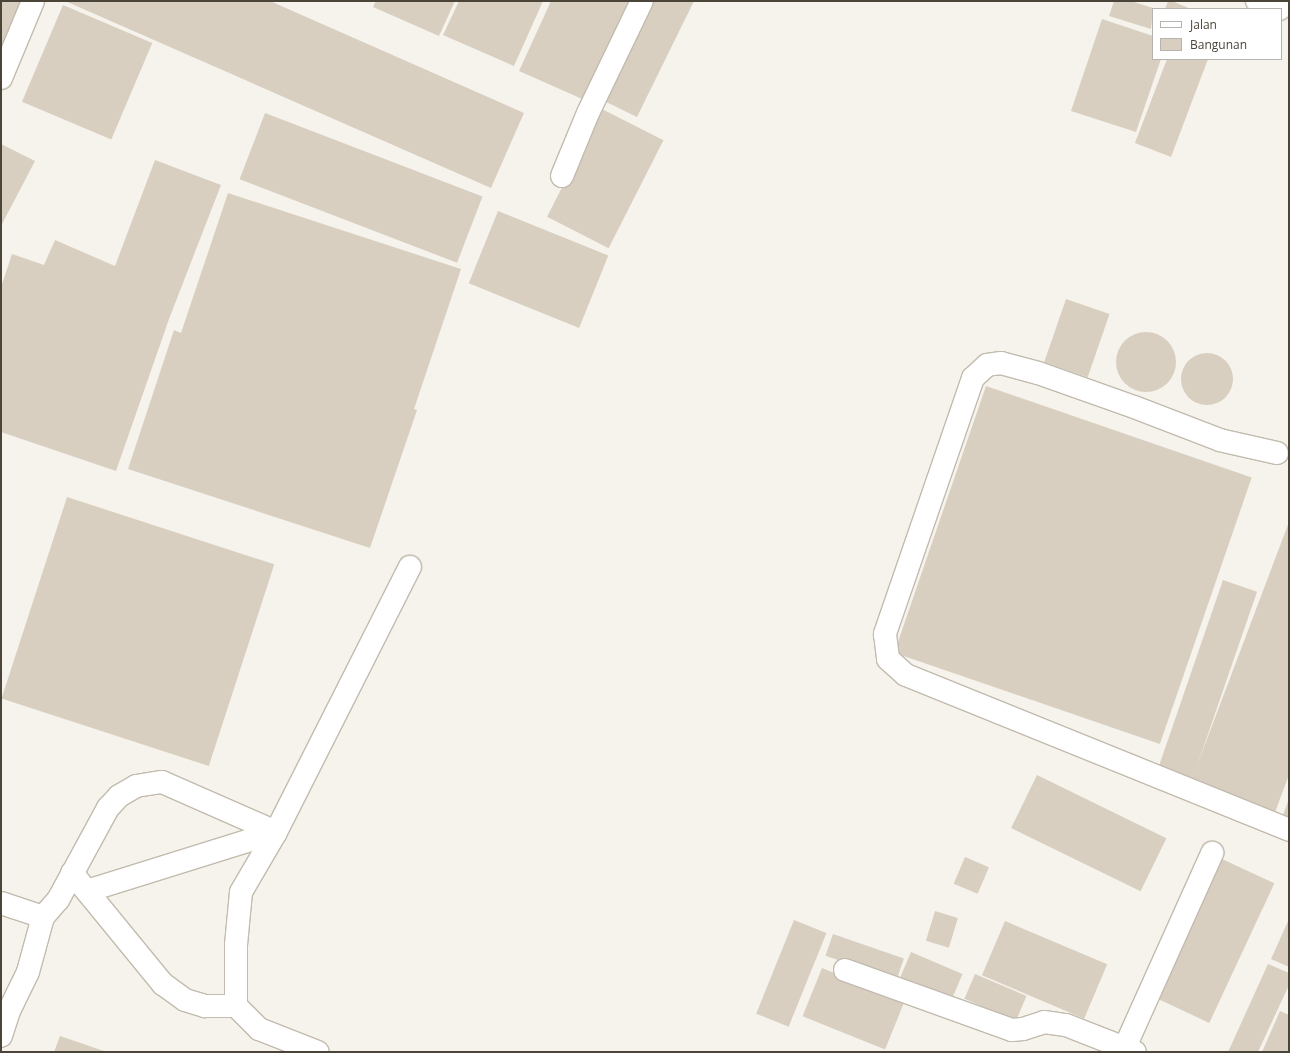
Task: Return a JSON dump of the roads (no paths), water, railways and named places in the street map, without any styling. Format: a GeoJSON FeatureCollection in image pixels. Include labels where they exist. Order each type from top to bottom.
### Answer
{"type":"FeatureCollection","features":[{"type":"Feature","properties":{"kind":"street"},"geometry":{"type":"LineString","coordinates":[[1,78],[33,1]]}},
{"type":"Feature","properties":{"kind":"street"},"geometry":{"type":"LineString","coordinates":[[562,176],[588,113],[642,1]]}},
{"type":"Feature","properties":{"kind":"street"},"geometry":{"type":"LineString","coordinates":[[1257,1],[1277,8]]}},
{"type":"Feature","properties":{"kind":"street"},"geometry":{"type":"LineString","coordinates":[[1276,453],[1220,440],[1134,407],[1038,373],[1001,363],[987,365],[974,378],[885,634],[888,659],[906,675],[1289,830]]}},
{"type":"Feature","properties":{"kind":"street"},"geometry":{"type":"LineString","coordinates":[[318,1052],[259,1030],[236,1006],[236,945],[242,892],[276,832],[410,567]]}},
{"type":"Feature","properties":{"kind":"street"},"geometry":{"type":"LineString","coordinates":[[1,1036],[9,1011],[28,972],[42,917],[58,900],[108,808],[119,796],[136,786],[162,782],[276,832]]}},
{"type":"Feature","properties":{"kind":"street"},"geometry":{"type":"LineString","coordinates":[[87,891],[276,832]]}},
{"type":"Feature","properties":{"kind":"street"},"geometry":{"type":"LineString","coordinates":[[845,970],[1012,1030],[1023,1029],[1044,1022],[1059,1024],[1130,1050],[1212,853]]}},
{"type":"Feature","properties":{"kind":"street"},"geometry":{"type":"LineString","coordinates":[[72,873],[163,984],[186,1000],[205,1006],[236,1006]]}},
{"type":"Feature","properties":{"kind":"street"},"geometry":{"type":"LineString","coordinates":[[1,903],[42,917]]}}]}
